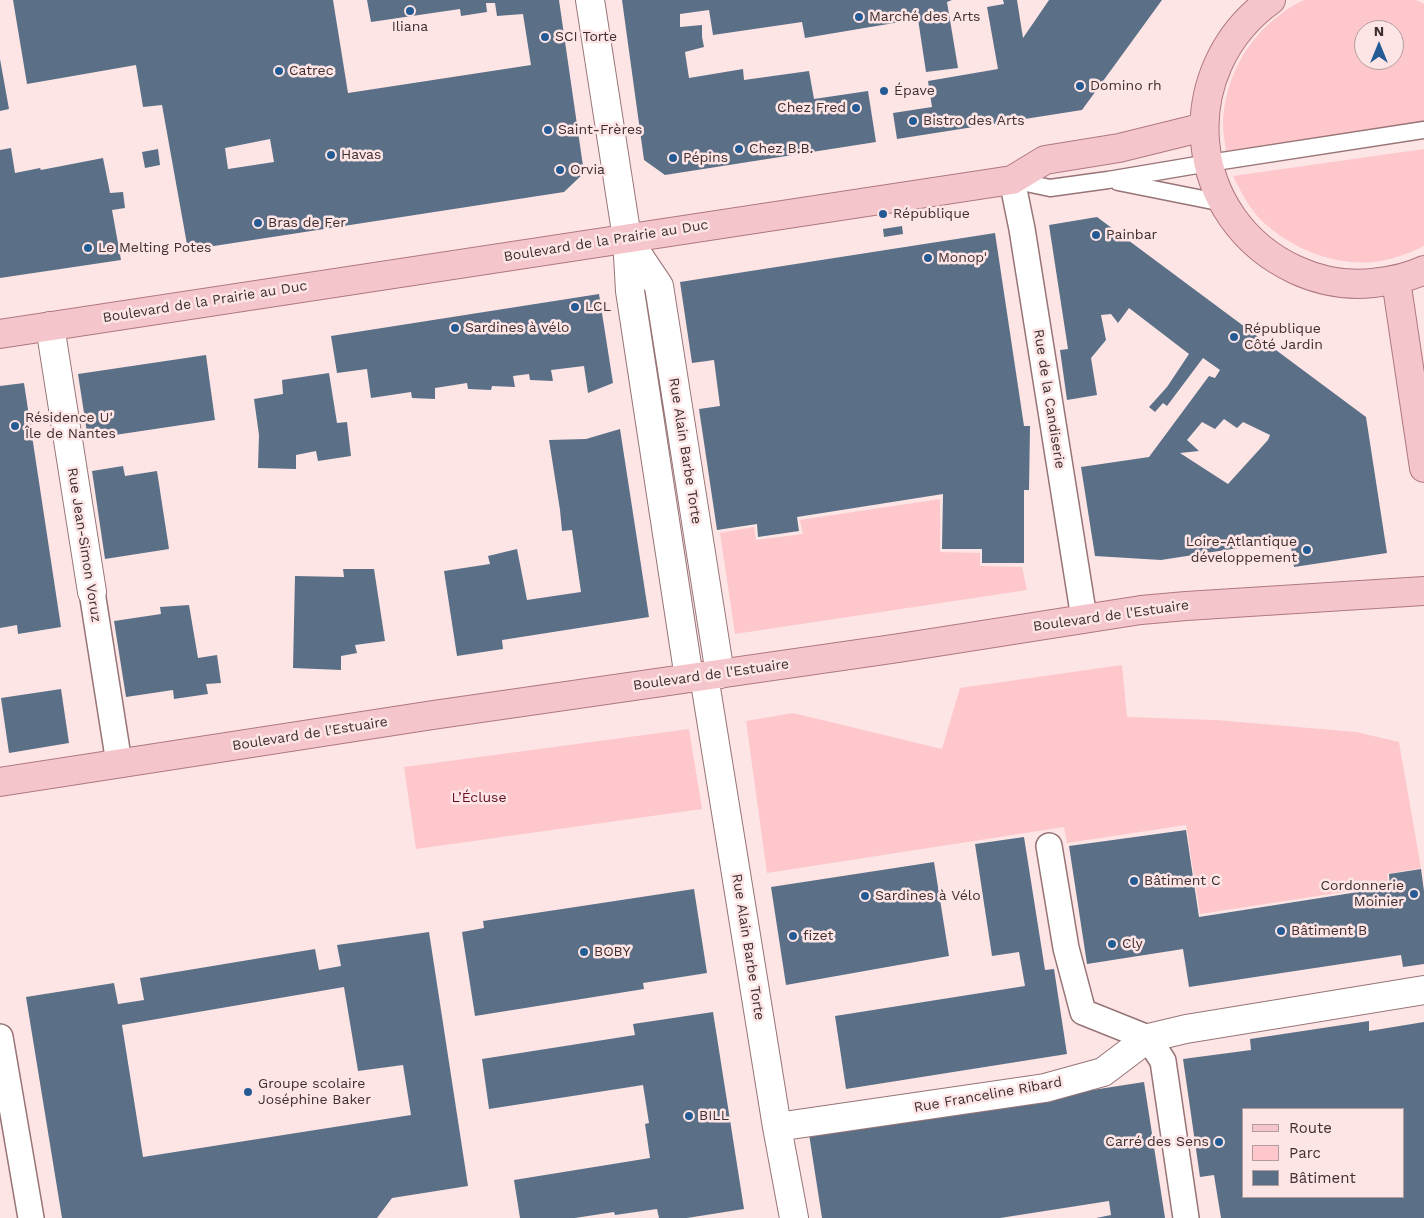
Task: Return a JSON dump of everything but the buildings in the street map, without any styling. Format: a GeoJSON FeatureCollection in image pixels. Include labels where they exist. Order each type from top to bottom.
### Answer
{"type":"FeatureCollection","features":[{"type":"Feature","properties":{"kind":"main road"},"geometry":{"type":"LineString","coordinates":[[1272,0],[1257,10],[1235,34],[1219,60],[1209,89],[1204,127],[1212,178],[1223,203],[1239,226],[1259,247],[1281,263],[1306,274],[1332,282],[1360,284],[1396,280],[1424,270]]}},
{"type":"Feature","properties":{"kind":"main road","name":"Boulevard de la Prairie au Duc"},"geometry":{"type":"LineString","coordinates":[[0,334],[1012,180],[1045,160],[1119,148],[1204,127]]}},
{"type":"Feature","properties":{"kind":"main road"},"geometry":{"type":"LineString","coordinates":[[1396,280],[1424,468]]}},
{"type":"Feature","properties":{"kind":"main road","name":"Boulevard de l'Estuaire"},"geometry":{"type":"LineString","coordinates":[[0,782],[1141,610],[1424,591]]}},
{"type":"Feature","properties":{"kind":"street","name":"Rue Alain Barbe Torte"},"geometry":{"type":"LineString","coordinates":[[590,0],[627,238],[630,291],[648,398],[705,676],[777,1127],[794,1218]]}},
{"type":"Feature","properties":{"kind":"street","name":"Rue de la Candiserie"},"geometry":{"type":"LineString","coordinates":[[1012,180],[1022,229],[1084,618]]}},
{"type":"Feature","properties":{"kind":"street","name":"Rue Alain Barbe Torte"},"geometry":{"type":"LineString","coordinates":[[627,238],[659,286],[676,394],[705,676]]}},
{"type":"Feature","properties":{"kind":"street","name":"Rue Jean-Simon Voruz"},"geometry":{"type":"LineString","coordinates":[[50,326],[119,763]]}},
{"type":"Feature","properties":{"kind":"street"},"geometry":{"type":"LineString","coordinates":[[1049,846],[1066,948],[1083,1012],[1148,1038],[1163,1061],[1186,1218]]}},
{"type":"Feature","properties":{"kind":"street","name":"Rue Franceline Ribard"},"geometry":{"type":"LineString","coordinates":[[777,1127],[1045,1088],[1103,1072],[1148,1038],[1186,1029],[1424,990]]}},
{"type":"Feature","properties":{"kind":"street"},"geometry":{"type":"LineString","coordinates":[[0,1037],[7,1122],[31,1218]]}},
{"type":"Feature","properties":{"kind":"lane"},"geometry":{"type":"LineString","coordinates":[[1012,180],[1050,188],[1424,130]]}},
{"type":"Feature","properties":{"kind":"lane"},"geometry":{"type":"LineString","coordinates":[[1108,180],[1223,203]]}},
{"type":"Feature","properties":{"kind":"lane"},"geometry":{"type":"LineString","coordinates":[[648,398],[676,394]]}},
{"type":"Feature","properties":{"kind":"green space"},"geometry":{"type":"Polygon","coordinates":[[[1304,0],[1416,0],[1424,4],[1424,122],[1226,151],[1223,127],[1224,108],[1239,62],[1257,36],[1268,24],[1286,10],[1304,0]]]}},
{"type":"Feature","properties":{"kind":"green space"},"geometry":{"type":"Polygon","coordinates":[[[1424,149],[1424,246],[1403,255],[1381,261],[1349,262],[1333,259],[1302,248],[1288,240],[1257,216],[1233,176],[1424,149]]]}},
{"type":"Feature","properties":{"kind":"green space"},"geometry":{"type":"Polygon","coordinates":[[[940,499],[940,552],[980,553],[980,566],[1022,567],[1027,590],[735,634],[720,533],[754,527],[756,540],[803,534],[800,520],[940,499]]]}},
{"type":"Feature","properties":{"kind":"green space"},"geometry":{"type":"Polygon","coordinates":[[[1122,665],[1127,717],[1216,720],[1356,732],[1399,742],[1421,868],[1387,874],[1389,885],[1200,914],[1186,825],[1067,843],[1064,827],[767,873],[746,721],[793,713],[942,749],[960,688],[1122,665]]]}},
{"type":"Feature","properties":{"kind":"green space","name":"L’Écluse"},"geometry":{"type":"Polygon","coordinates":[[[689,729],[702,809],[416,849],[404,767],[689,729]]]}},
{"type":"Feature","properties":{"kind":"place","name":"Iliana"},"geometry":{"type":"Point","coordinates":[410,11]}},
{"type":"Feature","properties":{"kind":"place","name":"Marché des Arts"},"geometry":{"type":"Point","coordinates":[859,17]}},
{"type":"Feature","properties":{"kind":"place","name":"SCI Torte"},"geometry":{"type":"Point","coordinates":[545,37]}},
{"type":"Feature","properties":{"kind":"place","name":"Catrec"},"geometry":{"type":"Point","coordinates":[279,71]}},
{"type":"Feature","properties":{"kind":"place","name":"Domino rh"},"geometry":{"type":"Point","coordinates":[1080,86]}},
{"type":"Feature","properties":{"kind":"place","name":"Épave"},"geometry":{"type":"Point","coordinates":[884,91]}},
{"type":"Feature","properties":{"kind":"place","name":"Chez Fred"},"geometry":{"type":"Point","coordinates":[856,108]}},
{"type":"Feature","properties":{"kind":"place","name":"Bistro des Arts"},"geometry":{"type":"Point","coordinates":[913,121]}},
{"type":"Feature","properties":{"kind":"place","name":"Saint-Frères"},"geometry":{"type":"Point","coordinates":[548,130]}},
{"type":"Feature","properties":{"kind":"place","name":"Chez B.B."},"geometry":{"type":"Point","coordinates":[739,149]}},
{"type":"Feature","properties":{"kind":"place","name":"Havas"},"geometry":{"type":"Point","coordinates":[331,155]}},
{"type":"Feature","properties":{"kind":"place","name":"Pépins"},"geometry":{"type":"Point","coordinates":[673,158]}},
{"type":"Feature","properties":{"kind":"place","name":"Orvia"},"geometry":{"type":"Point","coordinates":[560,170]}},
{"type":"Feature","properties":{"kind":"place","name":"République"},"geometry":{"type":"Point","coordinates":[883,214]}},
{"type":"Feature","properties":{"kind":"place","name":"Bras de Fer"},"geometry":{"type":"Point","coordinates":[258,223]}},
{"type":"Feature","properties":{"kind":"place","name":"Painbar"},"geometry":{"type":"Point","coordinates":[1096,235]}},
{"type":"Feature","properties":{"kind":"place","name":"Le Melting Potes"},"geometry":{"type":"Point","coordinates":[88,248]}},
{"type":"Feature","properties":{"kind":"place","name":"Monop'"},"geometry":{"type":"Point","coordinates":[928,258]}},
{"type":"Feature","properties":{"kind":"place","name":"LCL"},"geometry":{"type":"Point","coordinates":[575,307]}},
{"type":"Feature","properties":{"kind":"place","name":"Sardines à vélo"},"geometry":{"type":"Point","coordinates":[455,328]}},
{"type":"Feature","properties":{"kind":"place","name":"République Côté Jardin"},"geometry":{"type":"Point","coordinates":[1234,337]}},
{"type":"Feature","properties":{"kind":"place","name":"Résidence U' Île de Nantes"},"geometry":{"type":"Point","coordinates":[15,426]}},
{"type":"Feature","properties":{"kind":"place","name":"Loire-Atlantique développement"},"geometry":{"type":"Point","coordinates":[1307,550]}},
{"type":"Feature","properties":{"kind":"place","name":"Bâtiment C"},"geometry":{"type":"Point","coordinates":[1134,881]}},
{"type":"Feature","properties":{"kind":"place","name":"Cordonnerie Moinier"},"geometry":{"type":"Point","coordinates":[1414,894]}},
{"type":"Feature","properties":{"kind":"place","name":"Sardines à Vélo"},"geometry":{"type":"Point","coordinates":[865,896]}},
{"type":"Feature","properties":{"kind":"place","name":"Bâtiment B"},"geometry":{"type":"Point","coordinates":[1281,931]}},
{"type":"Feature","properties":{"kind":"place","name":"fizet"},"geometry":{"type":"Point","coordinates":[793,936]}},
{"type":"Feature","properties":{"kind":"place","name":"Cly"},"geometry":{"type":"Point","coordinates":[1112,944]}},
{"type":"Feature","properties":{"kind":"place","name":"BOBY"},"geometry":{"type":"Point","coordinates":[584,952]}},
{"type":"Feature","properties":{"kind":"place","name":"Groupe scolaire Joséphine Baker"},"geometry":{"type":"Point","coordinates":[248,1092]}},
{"type":"Feature","properties":{"kind":"place","name":"BILL"},"geometry":{"type":"Point","coordinates":[689,1116]}},
{"type":"Feature","properties":{"kind":"place","name":"Carré des Sens"},"geometry":{"type":"Point","coordinates":[1219,1142]}}]}
